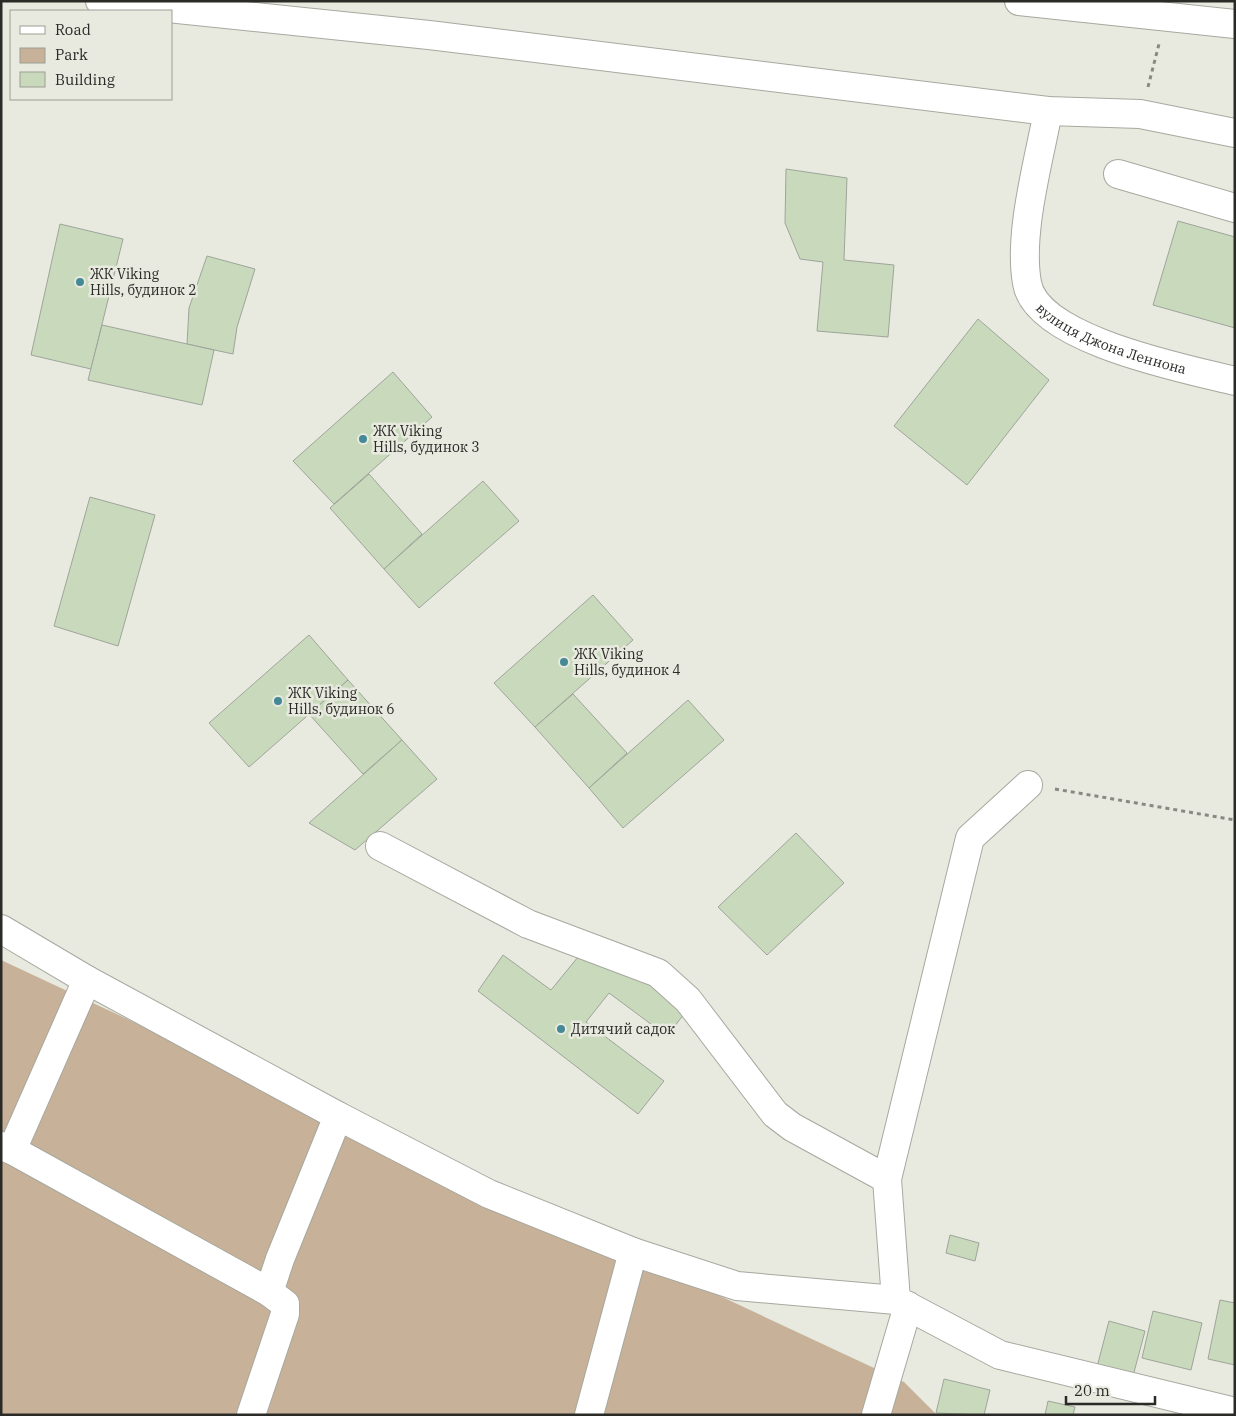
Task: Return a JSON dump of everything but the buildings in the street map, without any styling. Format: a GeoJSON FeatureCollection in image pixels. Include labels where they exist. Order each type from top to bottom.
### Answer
{"type":"FeatureCollection","features":[{"type":"Feature","properties":{"kind":"street"},"geometry":{"type":"LineString","coordinates":[[100,1],[429,34],[1048,111],[1140,114],[1235,134]]}},
{"type":"Feature","properties":{"kind":"street"},"geometry":{"type":"LineString","coordinates":[[1019,1],[1170,10],[1235,24]]}},
{"type":"Feature","properties":{"kind":"street","name":"вулиця Джона Леннона"},"geometry":{"type":"LineString","coordinates":[[1048,111],[1025,247],[1027,285],[1038,307],[1062,325],[1114,349],[1235,381]]}},
{"type":"Feature","properties":{"kind":"street"},"geometry":{"type":"LineString","coordinates":[[1118,174],[1235,208]]}},
{"type":"Feature","properties":{"kind":"street"},"geometry":{"type":"LineString","coordinates":[[876,1415],[902,1303],[887,1179],[970,838],[1028,785]]}},
{"type":"Feature","properties":{"kind":"street"},"geometry":{"type":"LineString","coordinates":[[380,846],[528,924],[658,973],[688,1000],[775,1114],[792,1127],[887,1179]]}},
{"type":"Feature","properties":{"kind":"street"},"geometry":{"type":"LineString","coordinates":[[1,929],[87,980],[338,1116],[489,1194],[633,1252],[737,1286],[902,1303],[1000,1354],[1235,1412]]}},
{"type":"Feature","properties":{"kind":"street"},"geometry":{"type":"LineString","coordinates":[[87,980],[7,1148],[269,1292],[286,1304],[285,1314],[251,1415]]}},
{"type":"Feature","properties":{"kind":"street"},"geometry":{"type":"LineString","coordinates":[[269,1292],[280,1259],[338,1116]]}},
{"type":"Feature","properties":{"kind":"street"},"geometry":{"type":"LineString","coordinates":[[589,1415],[633,1252]]}},
{"type":"Feature","properties":{"kind":"path"},"geometry":{"type":"LineString","coordinates":[[1147,90],[1170,10]]}},
{"type":"Feature","properties":{"kind":"path"},"geometry":{"type":"LineString","coordinates":[[1028,785],[1235,820]]}},
{"type":"Feature","properties":{"kind":"green space"},"geometry":{"type":"Polygon","coordinates":[[[1,960],[904,1382],[937,1415],[1,1415],[1,960]]]}},
{"type":"Feature","properties":{"kind":"place","name":"ЖК Viking Hills, будинок 2"},"geometry":{"type":"Point","coordinates":[80,282]}},
{"type":"Feature","properties":{"kind":"place","name":"ЖК Viking Hills, будинок 3"},"geometry":{"type":"Point","coordinates":[363,439]}},
{"type":"Feature","properties":{"kind":"place","name":"ЖК Viking Hills, будинок 4"},"geometry":{"type":"Point","coordinates":[564,662]}},
{"type":"Feature","properties":{"kind":"place","name":"ЖК Viking Hills, будинок 6"},"geometry":{"type":"Point","coordinates":[278,701]}},
{"type":"Feature","properties":{"kind":"place","name":"Дитячий садок"},"geometry":{"type":"Point","coordinates":[561,1029]}}]}
